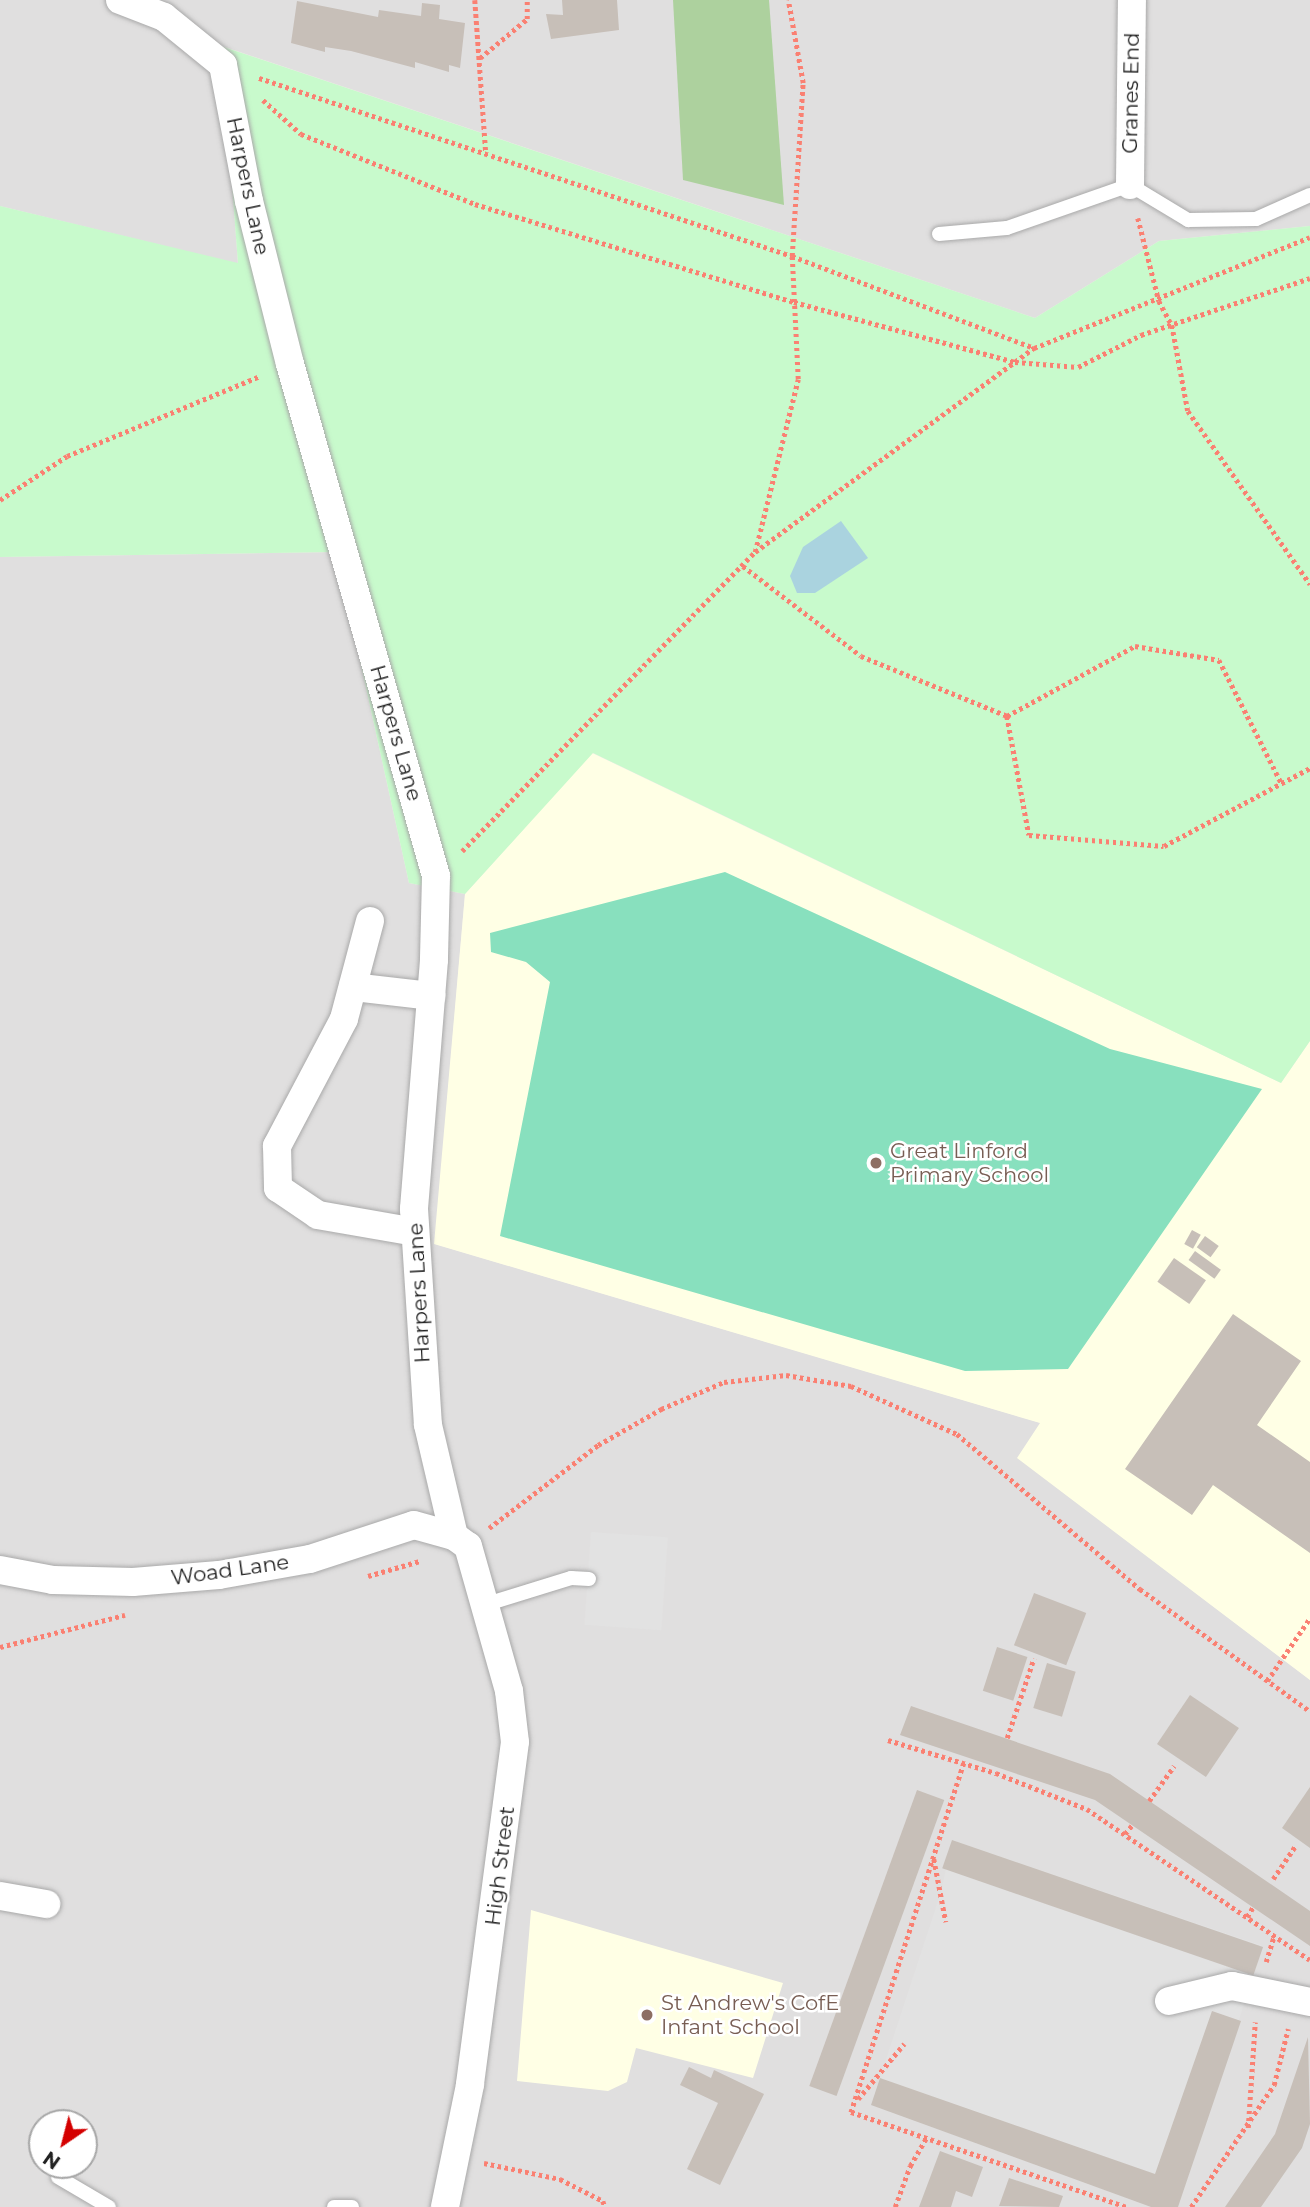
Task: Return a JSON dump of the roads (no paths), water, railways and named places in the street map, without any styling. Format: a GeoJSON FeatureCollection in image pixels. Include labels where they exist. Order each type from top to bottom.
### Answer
{"type":"FeatureCollection","features":[{"type":"Feature","properties":{"kind":"street","name":"Harpers Lane"},"geometry":{"type":"LineString","coordinates":[[120,0],[164,17],[223,65],[249,201],[290,364],[436,876],[415,1232],[428,1425],[461,1541]]}},
{"type":"Feature","properties":{"kind":"street","name":"Granes End"},"geometry":{"type":"LineString","coordinates":[[1130,185],[1132,0]]}},
{"type":"Feature","properties":{"kind":"street"},"geometry":{"type":"LineString","coordinates":[[370,921],[344,1019],[277,1146],[278,1188],[318,1215],[415,1232]]}},
{"type":"Feature","properties":{"kind":"street"},"geometry":{"type":"LineString","coordinates":[[352,987],[431,996]]}},
{"type":"Feature","properties":{"kind":"street","name":"Woad Lane"},"geometry":{"type":"LineString","coordinates":[[0,1570],[54,1580],[133,1582],[219,1575],[310,1559],[414,1525],[461,1541]]}},
{"type":"Feature","properties":{"kind":"street","name":"High Street"},"geometry":{"type":"LineString","coordinates":[[445,2207],[472,2072],[515,1742],[509,1691],[487,1604],[461,1541]]}},
{"type":"Feature","properties":{"kind":"street"},"geometry":{"type":"LineString","coordinates":[[0,1896],[46,1904]]}},
{"type":"Feature","properties":{"kind":"street"},"geometry":{"type":"LineString","coordinates":[[1169,2001],[1232,1986],[1304,2000]]}},
{"type":"Feature","properties":{"kind":"lane"},"geometry":{"type":"LineString","coordinates":[[939,234],[1007,228],[1130,185],[1188,220],[1256,219],[1310,195]]}},
{"type":"Feature","properties":{"kind":"lane"},"geometry":{"type":"LineString","coordinates":[[487,1604],[571,1578],[589,1579]]}},
{"type":"Feature","properties":{"kind":"lane"},"geometry":{"type":"LineString","coordinates":[[61,2179],[109,2207]]}},
{"type":"Feature","properties":{"kind":"lane"},"geometry":{"type":"LineString","coordinates":[[334,2207],[352,2207]]}},
{"type":"Feature","properties":{"kind":"water"},"geometry":{"type":"Polygon","coordinates":[[[841,521],[868,558],[815,593],[797,593],[790,576],[803,547],[841,521]]]}},
{"type":"Feature","properties":{"kind":"place","name":"Great Linford Primary School"},"geometry":{"type":"Point","coordinates":[876,1163]}},
{"type":"Feature","properties":{"kind":"place","name":"St Andrew's CofE Infant School"},"geometry":{"type":"Point","coordinates":[647,2015]}}]}
